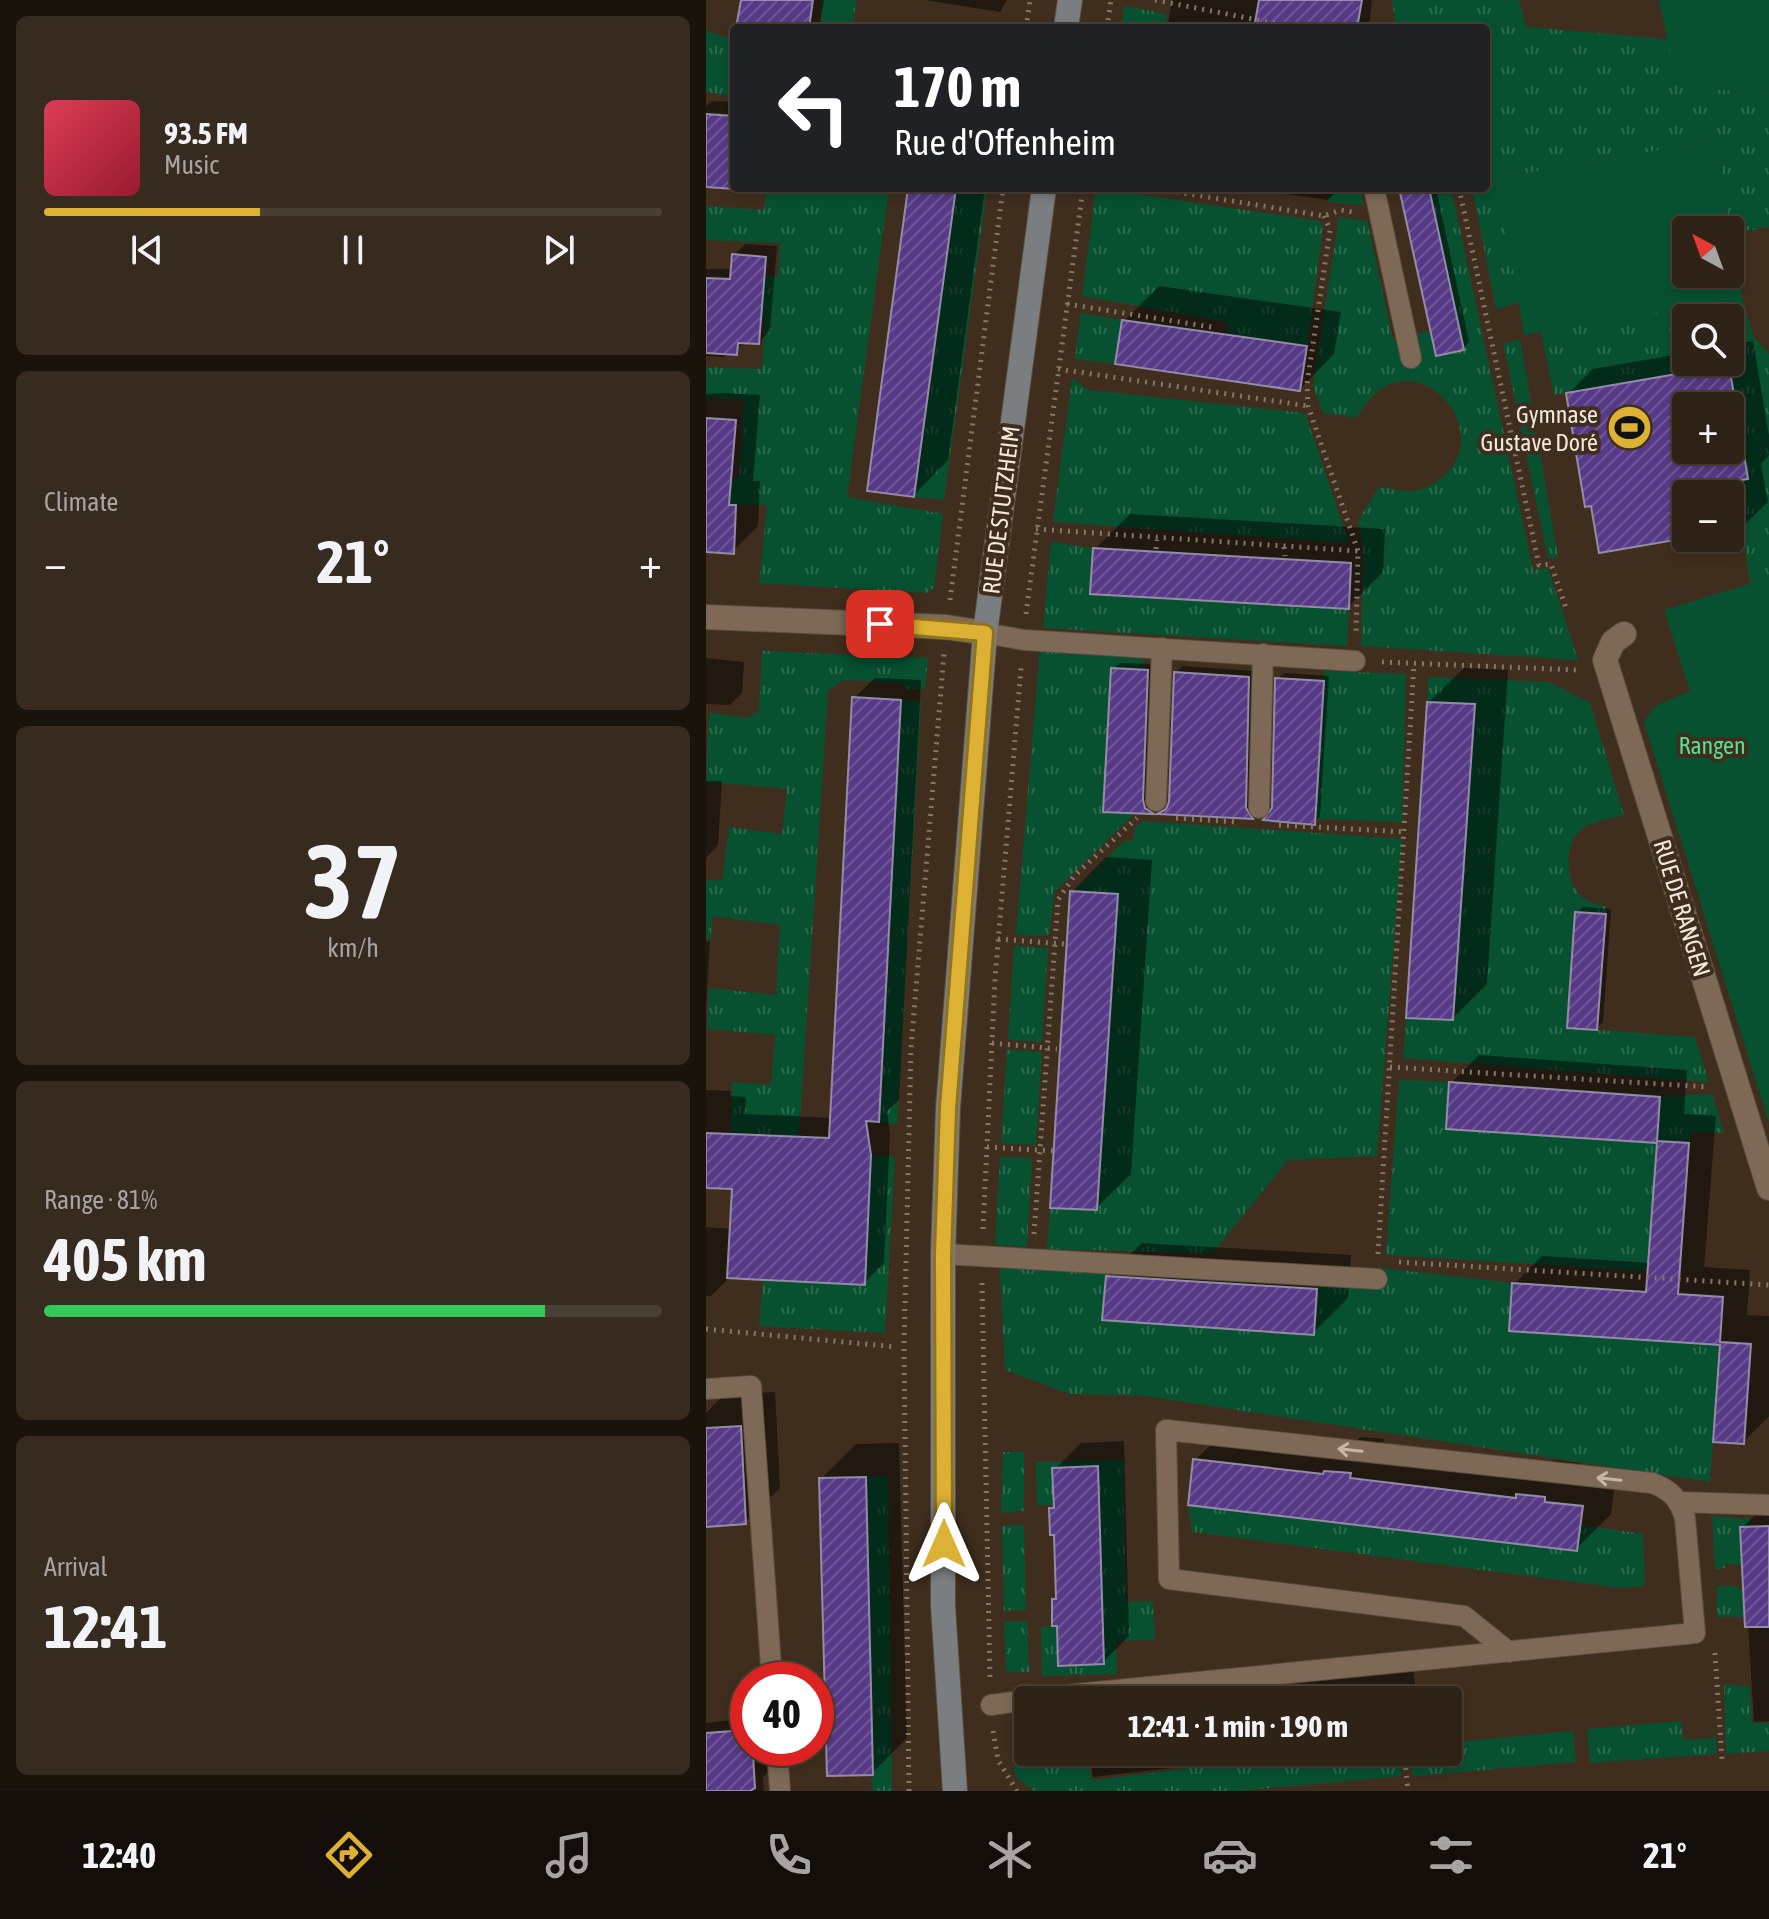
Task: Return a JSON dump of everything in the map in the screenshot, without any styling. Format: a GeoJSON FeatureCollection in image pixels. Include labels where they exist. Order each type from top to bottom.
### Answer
{"type":"FeatureCollection","features":[{"type":"Feature","properties":{"kind":"street"},"geometry":{"type":"LineString","coordinates":[[1067,24],[1070,0]]}},
{"type":"Feature","properties":{"kind":"street","name":"RUE DE STUTZHEIM"},"geometry":{"type":"LineString","coordinates":[[955,1791],[943,1606],[943,1254],[948,1108],[985,633],[1043,192]]}},
{"type":"Feature","properties":{"kind":"street"},"geometry":{"type":"LineString","coordinates":[[706,617],[946,627],[985,633]]}},
{"type":"Feature","properties":{"kind":"street","name":"RUE DE RANGEN"},"geometry":{"type":"LineString","coordinates":[[1624,634],[1613,642],[1605,660],[1769,1188]]}},
{"type":"Feature","properties":{"kind":"lane"},"geometry":{"type":"LineString","coordinates":[[1375,192],[1411,358]]}},
{"type":"Feature","properties":{"kind":"lane"},"geometry":{"type":"LineString","coordinates":[[985,633],[1024,640],[1355,661]]}},
{"type":"Feature","properties":{"kind":"lane"},"geometry":{"type":"LineString","coordinates":[[1156,801],[1162,648]]}},
{"type":"Feature","properties":{"kind":"lane"},"geometry":{"type":"LineString","coordinates":[[1259,808],[1263,654]]}},
{"type":"Feature","properties":{"kind":"lane"},"geometry":{"type":"LineString","coordinates":[[943,1254],[1377,1270]]}},
{"type":"Feature","properties":{"kind":"lane"},"geometry":{"type":"LineString","coordinates":[[706,1389],[751,1386],[771,1662]]}},
{"type":"Feature","properties":{"kind":"lane"},"geometry":{"type":"LineString","coordinates":[[991,1705],[1695,1633],[1687,1526],[1680,1502],[1666,1488],[1652,1483],[1166,1430],[1169,1579],[1464,1616],[1509,1652]]}},
{"type":"Feature","properties":{"kind":"lane"},"geometry":{"type":"LineString","coordinates":[[1680,1502],[1769,1505]]}},
{"type":"Feature","properties":{"kind":"lane"},"geometry":{"type":"LineString","coordinates":[[778,1766],[780,1791]]}},
{"type":"Feature","properties":{"kind":"path"},"geometry":{"type":"LineString","coordinates":[[1027,24],[1030,0]]}},
{"type":"Feature","properties":{"kind":"path"},"geometry":{"type":"LineString","coordinates":[[1108,24],[1111,0]]}},
{"type":"Feature","properties":{"kind":"path"},"geometry":{"type":"LineString","coordinates":[[1155,0],[1278,24]]}},
{"type":"Feature","properties":{"kind":"path"},"geometry":{"type":"LineString","coordinates":[[946,627],[1002,192]]}},
{"type":"Feature","properties":{"kind":"path"},"geometry":{"type":"LineString","coordinates":[[1017,1791],[998,1760],[991,1705],[982,1257],[998,939],[1024,640],[1036,529],[1082,192]]}},
{"type":"Feature","properties":{"kind":"path"},"geometry":{"type":"LineString","coordinates":[[1177,192],[1324,216],[1341,210],[1381,217]]}},
{"type":"Feature","properties":{"kind":"path"},"geometry":{"type":"LineString","coordinates":[[1460,192],[1539,565],[1551,564],[1567,611]]}},
{"type":"Feature","properties":{"kind":"path"},"geometry":{"type":"LineString","coordinates":[[1324,216],[1330,230],[1307,384],[1308,406],[1358,551],[1355,661],[1585,672]]}},
{"type":"Feature","properties":{"kind":"path"},"geometry":{"type":"LineString","coordinates":[[1067,304],[1217,328]]}},
{"type":"Feature","properties":{"kind":"path"},"geometry":{"type":"LineString","coordinates":[[1058,369],[1308,406]]}},
{"type":"Feature","properties":{"kind":"path"},"geometry":{"type":"LineString","coordinates":[[1036,529],[1157,540],[1358,551]]}},
{"type":"Feature","properties":{"kind":"path"},"geometry":{"type":"LineString","coordinates":[[1156,549],[1157,540]]}},
{"type":"Feature","properties":{"kind":"path"},"geometry":{"type":"LineString","coordinates":[[1284,547],[1285,556]]}},
{"type":"Feature","properties":{"kind":"path"},"geometry":{"type":"LineString","coordinates":[[1414,664],[1377,1270],[1769,1285]]}},
{"type":"Feature","properties":{"kind":"path"},"geometry":{"type":"LineString","coordinates":[[1032,1259],[1061,891],[1156,801]]}},
{"type":"Feature","properties":{"kind":"path"},"geometry":{"type":"LineString","coordinates":[[998,939],[1064,944]]}},
{"type":"Feature","properties":{"kind":"path"},"geometry":{"type":"LineString","coordinates":[[992,1043],[1057,1049]]}},
{"type":"Feature","properties":{"kind":"path"},"geometry":{"type":"LineString","coordinates":[[1390,1067],[1714,1088]]}},
{"type":"Feature","properties":{"kind":"path"},"geometry":{"type":"LineString","coordinates":[[987,1147],[1054,1151]]}},
{"type":"Feature","properties":{"kind":"path"},"geometry":{"type":"LineString","coordinates":[[706,1329],[896,1347]]}},
{"type":"Feature","properties":{"kind":"path"},"geometry":{"type":"LineString","coordinates":[[1405,1766],[1408,1791]]}},
{"type":"Feature","properties":{"kind":"green space"},"geometry":{"type":"Polygon","coordinates":[[[822,0],[857,0],[853,24],[821,24],[822,0]]]}},
{"type":"Feature","properties":{"kind":"green space"},"geometry":{"type":"Polygon","coordinates":[[[1392,0],[1519,0],[1526,27],[1668,39],[1678,86],[1769,94],[1769,227],[1744,231],[1744,216],[1728,216],[1715,141],[1498,178],[1519,303],[1496,309],[1473,192],[1490,192],[1490,24],[1395,24],[1392,0]]]}},
{"type":"Feature","properties":{"kind":"green space"},"geometry":{"type":"Polygon","coordinates":[[[1659,0],[1769,0],[1769,94],[1678,86],[1659,0]]]}},
{"type":"Feature","properties":{"kind":"green space"},"geometry":{"type":"Polygon","coordinates":[[[1124,6],[1167,14],[1166,24],[1122,24],[1124,6]]]}},
{"type":"Feature","properties":{"kind":"green space"},"geometry":{"type":"Polygon","coordinates":[[[706,31],[730,39],[730,95],[706,92],[706,31]]]}},
{"type":"Feature","properties":{"kind":"green space"},"geometry":{"type":"Polygon","coordinates":[[[1715,141],[1728,216],[1672,216],[1672,288],[1740,288],[1742,298],[1707,304],[1672,304],[1672,310],[1524,335],[1498,178],[1715,141]]]}},
{"type":"Feature","properties":{"kind":"green space"},"geometry":{"type":"Polygon","coordinates":[[[766,192],[888,192],[847,497],[943,514],[934,587],[927,593],[759,583],[767,505],[706,504],[706,477],[739,479],[744,400],[706,397],[706,367],[762,369],[765,322],[751,321],[754,276],[778,277],[780,243],[706,240],[706,206],[764,210],[766,192]]]}},
{"type":"Feature","properties":{"kind":"green space"},"geometry":{"type":"Polygon","coordinates":[[[955,192],[986,192],[944,500],[914,497],[955,192]]]}},
{"type":"Feature","properties":{"kind":"green space"},"geometry":{"type":"Polygon","coordinates":[[[1095,192],[1123,192],[1319,221],[1323,227],[1307,346],[1227,335],[1227,322],[1082,296],[1095,192]]]}},
{"type":"Feature","properties":{"kind":"green space"},"geometry":{"type":"Polygon","coordinates":[[[1329,192],[1361,192],[1364,205],[1328,202],[1329,192]]]}},
{"type":"Feature","properties":{"kind":"green space"},"geometry":{"type":"Polygon","coordinates":[[[1430,192],[1452,192],[1533,570],[1548,568],[1578,660],[1361,646],[1363,547],[1358,521],[1379,487],[1415,491],[1440,479],[1458,456],[1461,434],[1454,413],[1440,395],[1421,384],[1399,382],[1377,392],[1357,418],[1323,413],[1313,385],[1339,217],[1367,221],[1393,340],[1430,331],[1436,356],[1463,350],[1430,192]]]}},
{"type":"Feature","properties":{"kind":"green space"},"geometry":{"type":"Polygon","coordinates":[[[1742,298],[1744,304],[1707,304],[1742,298]]]}},
{"type":"Feature","properties":{"kind":"green space"},"geometry":{"type":"Polygon","coordinates":[[[1744,305],[1753,336],[1769,354],[1769,578],[1750,584],[1744,540],[1742,480],[1748,479],[1744,455],[1744,392],[1734,392],[1731,376],[1744,376],[1744,305]]]}},
{"type":"Feature","properties":{"kind":"green space"},"geometry":{"type":"Polygon","coordinates":[[[1672,310],[1672,375],[1554,395],[1541,332],[1672,310]]]}},
{"type":"Feature","properties":{"kind":"green space"},"geometry":{"type":"Polygon","coordinates":[[[1081,313],[1122,320],[1115,364],[1075,359],[1081,313]]]}},
{"type":"Feature","properties":{"kind":"green space"},"geometry":{"type":"Polygon","coordinates":[[[1520,340],[1558,557],[1548,559],[1503,343],[1520,340]]]}},
{"type":"Feature","properties":{"kind":"green space"},"geometry":{"type":"Polygon","coordinates":[[[1072,378],[1088,390],[1305,413],[1349,543],[1053,522],[1072,378]]]}},
{"type":"Feature","properties":{"kind":"green space"},"geometry":{"type":"Polygon","coordinates":[[[1051,542],[1093,548],[1090,594],[1349,609],[1347,646],[1043,628],[1051,542]]]}},
{"type":"Feature","properties":{"kind":"green space","name":"Rangen"},"geometry":{"type":"Polygon","coordinates":[[[1769,578],[1769,1123],[1644,722],[1654,707],[1690,691],[1664,610],[1769,578]]]}},
{"type":"Feature","properties":{"kind":"green space"},"geometry":{"type":"Polygon","coordinates":[[[1040,649],[1144,654],[1142,670],[1111,669],[1103,812],[1134,814],[1055,891],[1049,936],[1016,935],[1040,649]]]}},
{"type":"Feature","properties":{"kind":"green space"},"geometry":{"type":"Polygon","coordinates":[[[762,651],[928,658],[925,689],[906,689],[900,683],[843,680],[828,691],[799,1137],[768,1194],[730,1191],[732,1082],[771,1085],[775,1035],[707,1029],[709,988],[776,995],[780,925],[712,916],[711,939],[706,938],[706,880],[722,880],[729,827],[782,834],[787,789],[706,782],[709,713],[749,718],[759,710],[762,651]]]}},
{"type":"Feature","properties":{"kind":"green space"},"geometry":{"type":"Polygon","coordinates":[[[1324,671],[1406,674],[1402,822],[1315,819],[1324,671]]]}},
{"type":"Feature","properties":{"kind":"green space"},"geometry":{"type":"Polygon","coordinates":[[[1428,677],[1549,682],[1590,703],[1624,815],[1582,829],[1569,851],[1569,869],[1578,893],[1590,902],[1606,906],[1606,914],[1575,913],[1567,1028],[1695,1037],[1709,1082],[1403,1058],[1406,1018],[1453,1020],[1474,705],[1427,702],[1428,677]]]}},
{"type":"Feature","properties":{"kind":"green space"},"geometry":{"type":"Polygon","coordinates":[[[901,700],[921,701],[897,1124],[879,1122],[901,700]]]}},
{"type":"Feature","properties":{"kind":"green space"},"geometry":{"type":"Polygon","coordinates":[[[1143,821],[1402,839],[1377,1156],[1288,1160],[1213,1253],[1047,1249],[1050,1208],[1097,1210],[1118,895],[1074,891],[1123,842],[1133,840],[1135,827],[1143,821]]]}},
{"type":"Feature","properties":{"kind":"green space"},"geometry":{"type":"Polygon","coordinates":[[[1014,946],[1048,948],[1042,1042],[1008,1040],[1014,946]]]}},
{"type":"Feature","properties":{"kind":"green space"},"geometry":{"type":"Polygon","coordinates":[[[1007,1050],[1042,1052],[1036,1145],[1001,1143],[1007,1050]]]}},
{"type":"Feature","properties":{"kind":"green space"},"geometry":{"type":"Polygon","coordinates":[[[1399,1080],[1449,1082],[1446,1129],[1657,1143],[1647,1271],[1386,1255],[1399,1080]]]}},
{"type":"Feature","properties":{"kind":"green space"},"geometry":{"type":"Polygon","coordinates":[[[1712,1094],[1724,1133],[1690,1132],[1689,1143],[1657,1141],[1660,1097],[1712,1094]]]}},
{"type":"Feature","properties":{"kind":"green space"},"geometry":{"type":"Polygon","coordinates":[[[871,1155],[895,1157],[885,1333],[759,1326],[763,1280],[865,1285],[871,1155]]]}},
{"type":"Feature","properties":{"kind":"green space"},"geometry":{"type":"Polygon","coordinates":[[[1000,1157],[1032,1158],[1027,1247],[995,1245],[1000,1157]]]}},
{"type":"Feature","properties":{"kind":"green space"},"geometry":{"type":"Polygon","coordinates":[[[1000,1268],[1106,1273],[1103,1320],[1313,1335],[1317,1287],[1381,1286],[1382,1268],[1512,1283],[1510,1331],[1720,1345],[1710,1482],[1145,1396],[1070,1394],[1005,1370],[1000,1268]]]}},
{"type":"Feature","properties":{"kind":"green space"},"geometry":{"type":"Polygon","coordinates":[[[1003,1452],[1024,1452],[1024,1511],[1001,1513],[1003,1452]]]}},
{"type":"Feature","properties":{"kind":"green space"},"geometry":{"type":"Polygon","coordinates":[[[1123,1460],[1126,1602],[1153,1601],[1155,1640],[1116,1641],[1117,1674],[1042,1676],[1041,1627],[1057,1626],[1059,1666],[1104,1664],[1098,1467],[1053,1468],[1054,1505],[1037,1505],[1036,1462],[1123,1460]]]}},
{"type":"Feature","properties":{"kind":"green space"},"geometry":{"type":"Polygon","coordinates":[[[888,1476],[892,1791],[872,1791],[866,1477],[888,1476]]]}},
{"type":"Feature","properties":{"kind":"green space"},"geometry":{"type":"Polygon","coordinates":[[[1188,1505],[1580,1525],[1643,1534],[1645,1586],[1620,1588],[1192,1532],[1188,1505]]]}},
{"type":"Feature","properties":{"kind":"green space"},"geometry":{"type":"Polygon","coordinates":[[[1712,1516],[1749,1519],[1752,1527],[1741,1528],[1742,1565],[1725,1564],[1725,1568],[1715,1569],[1712,1516]]]}},
{"type":"Feature","properties":{"kind":"green space"},"geometry":{"type":"Polygon","coordinates":[[[1024,1525],[1026,1610],[1004,1611],[1002,1526],[1024,1525]]]}},
{"type":"Feature","properties":{"kind":"green space"},"geometry":{"type":"Polygon","coordinates":[[[1717,1586],[1738,1586],[1739,1590],[1744,1590],[1746,1617],[1717,1617],[1717,1586]]]}},
{"type":"Feature","properties":{"kind":"green space"},"geometry":{"type":"Polygon","coordinates":[[[1027,1621],[1029,1672],[1006,1672],[1004,1622],[1027,1621]]]}},
{"type":"Feature","properties":{"kind":"green space"},"geometry":{"type":"Polygon","coordinates":[[[1724,1684],[1750,1687],[1752,1723],[1769,1723],[1769,1751],[1726,1754],[1724,1684]]]}},
{"type":"Feature","properties":{"kind":"green space"},"geometry":{"type":"Polygon","coordinates":[[[1681,1721],[1683,1740],[1716,1738],[1717,1754],[1590,1763],[1587,1729],[1681,1721]]]}},
{"type":"Feature","properties":{"kind":"green space"},"geometry":{"type":"Polygon","coordinates":[[[1573,1731],[1576,1762],[1412,1776],[1412,1766],[1462,1766],[1462,1742],[1573,1731]]]}},
{"type":"Feature","properties":{"kind":"green space"},"geometry":{"type":"Polygon","coordinates":[[[1014,1766],[1090,1766],[1092,1780],[1210,1766],[1400,1766],[1401,1776],[1240,1791],[1034,1791],[1016,1777],[1014,1766]]]}},
{"type":"Feature","properties":{"kind":"building"},"geometry":{"type":"Polygon","coordinates":[[[741,0],[813,0],[810,24],[737,24],[741,0]]]}},
{"type":"Feature","properties":{"kind":"building"},"geometry":{"type":"Polygon","coordinates":[[[1259,0],[1362,0],[1358,24],[1255,24],[1259,0]]]}},
{"type":"Feature","properties":{"kind":"building"},"geometry":{"type":"Polygon","coordinates":[[[706,114],[730,116],[730,189],[706,187],[706,114]]]}},
{"type":"Feature","properties":{"kind":"building"},"geometry":{"type":"Polygon","coordinates":[[[907,192],[955,192],[914,497],[867,491],[907,192]]]}},
{"type":"Feature","properties":{"kind":"building"},"geometry":{"type":"Polygon","coordinates":[[[1400,192],[1430,192],[1464,350],[1436,356],[1400,192]]]}},
{"type":"Feature","properties":{"kind":"building"},"geometry":{"type":"Polygon","coordinates":[[[732,254],[766,257],[759,344],[738,343],[737,355],[706,353],[706,278],[730,279],[732,254]]]}},
{"type":"Feature","properties":{"kind":"building"},"geometry":{"type":"Polygon","coordinates":[[[1122,320],[1307,346],[1300,391],[1115,364],[1122,320]]]}},
{"type":"Feature","properties":{"kind":"building","name":"Gymnase Gustave Doré"},"geometry":{"type":"Polygon","coordinates":[[[1672,375],[1731,376],[1734,392],[1672,392],[1672,464],[1744,464],[1744,455],[1748,479],[1672,480],[1672,541],[1599,553],[1591,506],[1585,507],[1566,393],[1672,375]]]}},
{"type":"Feature","properties":{"kind":"building"},"geometry":{"type":"Polygon","coordinates":[[[706,418],[736,420],[729,505],[736,505],[734,554],[706,552],[706,418]]]}},
{"type":"Feature","properties":{"kind":"building"},"geometry":{"type":"Polygon","coordinates":[[[1093,548],[1351,563],[1349,609],[1090,594],[1093,548]]]}},
{"type":"Feature","properties":{"kind":"building"},"geometry":{"type":"Polygon","coordinates":[[[1111,668],[1148,670],[1143,800],[1145,808],[1154,814],[1103,812],[1111,668]]]}},
{"type":"Feature","properties":{"kind":"building"},"geometry":{"type":"Polygon","coordinates":[[[1174,672],[1249,677],[1246,808],[1253,819],[1157,814],[1166,809],[1169,802],[1174,672]]]}},
{"type":"Feature","properties":{"kind":"building"},"geometry":{"type":"Polygon","coordinates":[[[1275,678],[1324,681],[1315,825],[1263,820],[1272,808],[1275,678]]]}},
{"type":"Feature","properties":{"kind":"building"},"geometry":{"type":"Polygon","coordinates":[[[852,697],[901,700],[879,1122],[866,1121],[871,1155],[865,1285],[727,1278],[732,1189],[706,1188],[706,1133],[829,1138],[852,697]]]}},
{"type":"Feature","properties":{"kind":"building"},"geometry":{"type":"Polygon","coordinates":[[[1427,702],[1475,704],[1453,1020],[1406,1018],[1427,702]]]}},
{"type":"Feature","properties":{"kind":"building"},"geometry":{"type":"Polygon","coordinates":[[[1070,891],[1118,894],[1097,1210],[1050,1208],[1070,891]]]}},
{"type":"Feature","properties":{"kind":"building"},"geometry":{"type":"Polygon","coordinates":[[[1575,912],[1606,914],[1597,1030],[1567,1028],[1575,912]]]}},
{"type":"Feature","properties":{"kind":"building"},"geometry":{"type":"Polygon","coordinates":[[[1449,1082],[1660,1097],[1657,1141],[1689,1143],[1678,1294],[1723,1297],[1720,1342],[1751,1344],[1744,1444],[1713,1442],[1720,1345],[1509,1331],[1512,1283],[1646,1292],[1657,1143],[1446,1129],[1449,1082]]]}},
{"type":"Feature","properties":{"kind":"building"},"geometry":{"type":"Polygon","coordinates":[[[1106,1276],[1317,1289],[1314,1335],[1102,1320],[1106,1276]]]}},
{"type":"Feature","properties":{"kind":"building"},"geometry":{"type":"Polygon","coordinates":[[[741,1426],[746,1524],[706,1527],[706,1428],[741,1426]]]}},
{"type":"Feature","properties":{"kind":"building"},"geometry":{"type":"Polygon","coordinates":[[[1193,1459],[1323,1474],[1324,1471],[1351,1473],[1350,1478],[1516,1498],[1516,1494],[1545,1497],[1545,1502],[1583,1506],[1577,1551],[1188,1505],[1193,1459]]]}},
{"type":"Feature","properties":{"kind":"building"},"geometry":{"type":"Polygon","coordinates":[[[1098,1466],[1104,1664],[1058,1666],[1057,1626],[1052,1626],[1052,1599],[1056,1599],[1054,1535],[1050,1535],[1049,1508],[1054,1508],[1052,1468],[1098,1466]]]}},
{"type":"Feature","properties":{"kind":"building"},"geometry":{"type":"Polygon","coordinates":[[[866,1477],[873,1775],[827,1776],[827,1766],[834,1766],[834,1662],[824,1662],[819,1478],[866,1477]]]}},
{"type":"Feature","properties":{"kind":"building"},"geometry":{"type":"Polygon","coordinates":[[[1769,1526],[1769,1627],[1745,1627],[1740,1527],[1769,1526]]]}},
{"type":"Feature","properties":{"kind":"building"},"geometry":{"type":"Polygon","coordinates":[[[730,1731],[730,1766],[754,1766],[755,1788],[750,1791],[706,1791],[706,1733],[730,1731]]]}},
{"type":"Feature","properties":{"kind":"place","name":"Gymnase Gustave Doré"},"geometry":{"type":"Point","coordinates":[1629,428]}},
{"type":"Feature","properties":{"kind":"route"},"geometry":{"type":"LineString","coordinates":[[880,624],[946,627],[985,633],[948,1108],[943,1254],[944,1544]]}}]}
